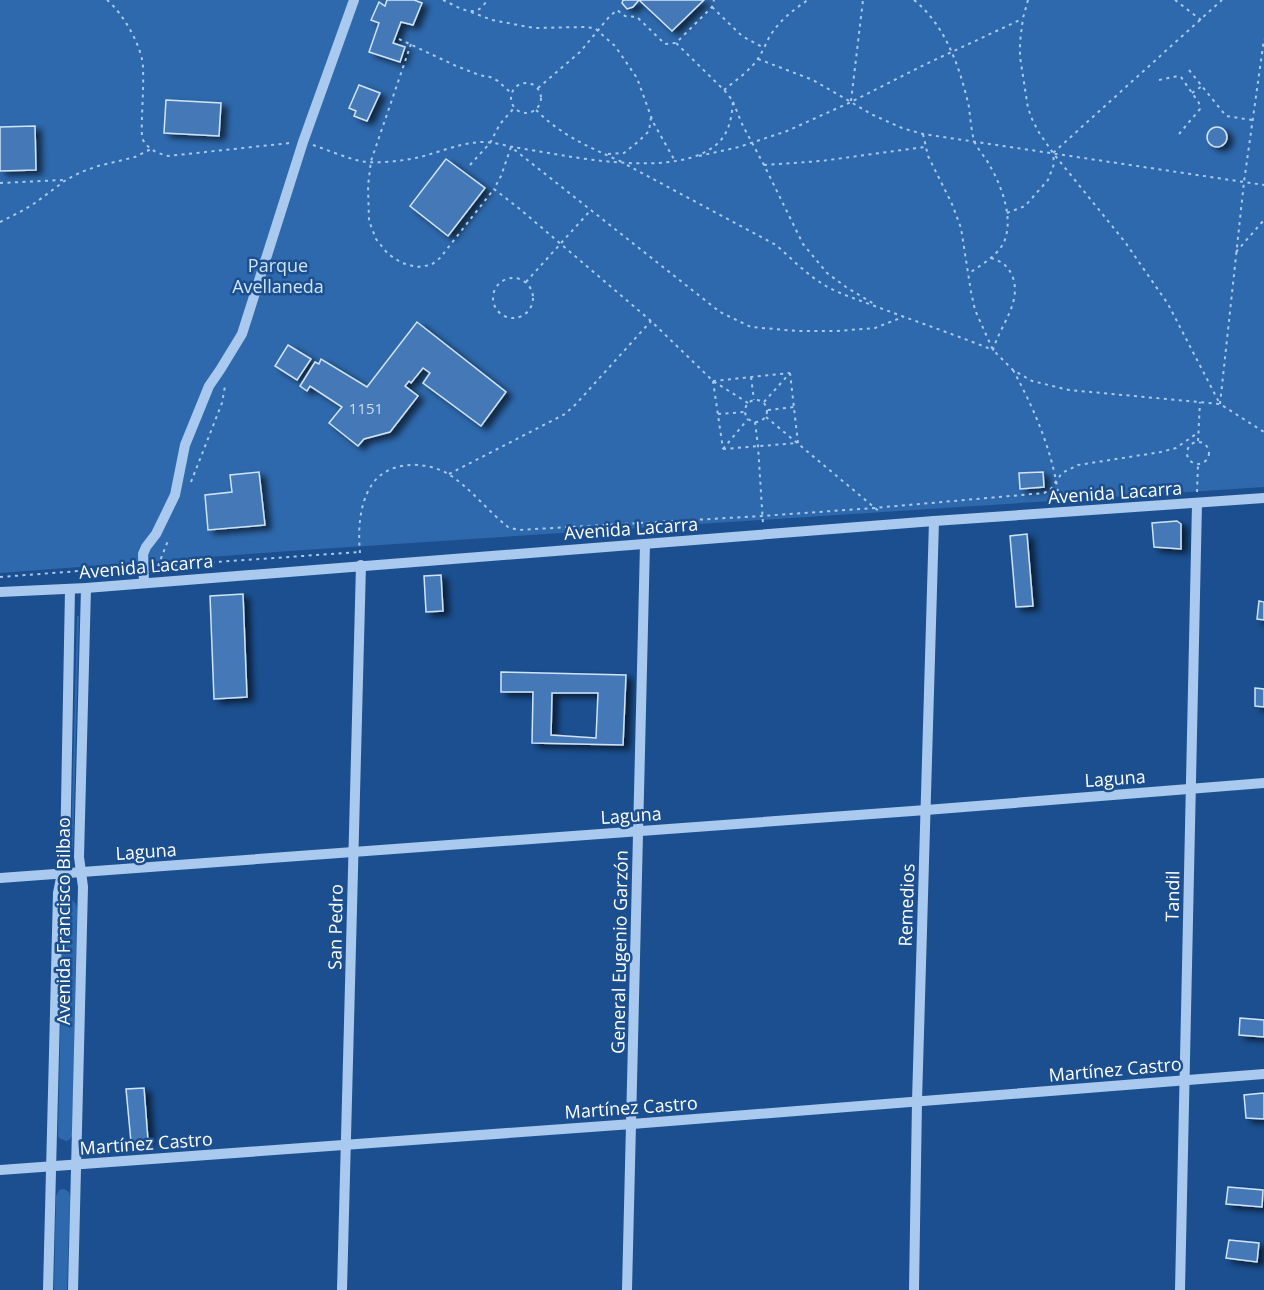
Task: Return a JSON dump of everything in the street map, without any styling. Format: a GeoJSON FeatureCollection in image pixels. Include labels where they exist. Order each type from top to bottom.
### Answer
{"type":"FeatureCollection","features":[{"type":"Feature","properties":{"kind":"street"},"geometry":{"type":"LineString","coordinates":[[144,583],[143,554],[156,534],[175,495],[185,445],[209,386],[242,334],[303,142],[354,0]]}},
{"type":"Feature","properties":{"kind":"street","name":"Avenida Lacarra"},"geometry":{"type":"LineString","coordinates":[[0,592],[86,588],[934,521],[1264,498]]}},
{"type":"Feature","properties":{"kind":"street","name":"Tandil"},"geometry":{"type":"LineString","coordinates":[[1180,1290],[1197,503]]}},
{"type":"Feature","properties":{"kind":"street","name":"Remedios"},"geometry":{"type":"LineString","coordinates":[[914,1290],[917,1101],[934,521]]}},
{"type":"Feature","properties":{"kind":"street","name":"General Eugenio Garzón"},"geometry":{"type":"LineString","coordinates":[[627,1290],[645,544]]}},
{"type":"Feature","properties":{"kind":"street","name":"San Pedro"},"geometry":{"type":"LineString","coordinates":[[342,1290],[361,565]]}},
{"type":"Feature","properties":{"kind":"street","name":"Avenida Francisco Bilbao"},"geometry":{"type":"LineString","coordinates":[[73,1290],[84,887],[79,857],[86,588]]}},
{"type":"Feature","properties":{"kind":"street","name":"Avenida Francisco Bilbao"},"geometry":{"type":"LineString","coordinates":[[48,1290],[58,893],[65,858],[70,589]]}},
{"type":"Feature","properties":{"kind":"street","name":"Laguna"},"geometry":{"type":"LineString","coordinates":[[0,878],[1264,783]]}},
{"type":"Feature","properties":{"kind":"street","name":"Martínez Castro"},"geometry":{"type":"LineString","coordinates":[[0,1170],[632,1124],[1264,1074]]}},
{"type":"Feature","properties":{"kind":"path"},"geometry":{"type":"LineString","coordinates":[[107,0],[128,26],[144,66],[141,138],[151,149],[168,156],[303,142],[359,161],[387,162],[416,158],[454,146],[483,142],[626,164],[675,161],[694,157],[752,143],[787,131],[1023,18]]}},
{"type":"Feature","properties":{"kind":"path"},"geometry":{"type":"LineString","coordinates":[[443,0],[492,20],[534,28],[595,28],[615,46],[631,67],[653,122],[675,161]]}},
{"type":"Feature","properties":{"kind":"path"},"geometry":{"type":"LineString","coordinates":[[471,12],[479,10],[487,0]]}},
{"type":"Feature","properties":{"kind":"path"},"geometry":{"type":"LineString","coordinates":[[538,88],[580,52],[617,10],[626,16],[637,17],[665,44],[676,43],[712,7],[714,0]]}},
{"type":"Feature","properties":{"kind":"path"},"geometry":{"type":"LineString","coordinates":[[724,90],[758,59],[778,24],[808,0]]}},
{"type":"Feature","properties":{"kind":"path"},"geometry":{"type":"LineString","coordinates":[[851,102],[863,0]]}},
{"type":"Feature","properties":{"kind":"path"},"geometry":{"type":"LineString","coordinates":[[914,0],[944,33],[968,103],[974,141],[1002,192],[1007,213],[1006,236],[1000,248],[991,258],[968,274]]}},
{"type":"Feature","properties":{"kind":"path"},"geometry":{"type":"LineString","coordinates":[[918,0],[922,7]]}},
{"type":"Feature","properties":{"kind":"path"},"geometry":{"type":"LineString","coordinates":[[1028,0],[1023,18],[1020,57],[1028,108],[1038,132],[1125,242],[1168,304],[1220,404]]}},
{"type":"Feature","properties":{"kind":"path"},"geometry":{"type":"LineString","coordinates":[[1175,0],[1201,20]]}},
{"type":"Feature","properties":{"kind":"path"},"geometry":{"type":"LineString","coordinates":[[1053,153],[1222,0]]}},
{"type":"Feature","properties":{"kind":"path"},"geometry":{"type":"LineString","coordinates":[[712,7],[742,36],[764,48]]}},
{"type":"Feature","properties":{"kind":"path"},"geometry":{"type":"LineString","coordinates":[[399,39],[454,65],[490,77],[511,93]]}},
{"type":"Feature","properties":{"kind":"path"},"geometry":{"type":"LineString","coordinates":[[1220,404],[1244,182],[1264,39]]}},
{"type":"Feature","properties":{"kind":"path"},"geometry":{"type":"LineString","coordinates":[[676,43],[733,101],[743,126],[802,244],[827,273],[882,309]]}},
{"type":"Feature","properties":{"kind":"path"},"geometry":{"type":"LineString","coordinates":[[411,44],[371,161],[368,186],[369,221],[376,239],[388,254],[402,263],[417,267],[431,264],[440,258],[494,189],[511,147]]}},
{"type":"Feature","properties":{"kind":"path"},"geometry":{"type":"LineString","coordinates":[[758,59],[813,80],[873,115],[902,128],[923,134],[1264,185]]}},
{"type":"Feature","properties":{"kind":"path"},"geometry":{"type":"LineString","coordinates":[[1189,70],[1226,116],[1252,120]]}},
{"type":"Feature","properties":{"kind":"path"},"geometry":{"type":"LineString","coordinates":[[1159,80],[1181,77],[1199,103],[1200,109],[1179,134]]}},
{"type":"Feature","properties":{"kind":"path"},"geometry":{"type":"LineString","coordinates":[[523,83],[538,88],[541,95],[536,110],[529,113],[520,112],[514,108],[511,93],[516,86],[523,83]]}},
{"type":"Feature","properties":{"kind":"path"},"geometry":{"type":"LineString","coordinates":[[1192,93],[1202,86]]}},
{"type":"Feature","properties":{"kind":"path"},"geometry":{"type":"LineString","coordinates":[[694,157],[709,150],[721,140],[728,128],[733,101]]}},
{"type":"Feature","properties":{"kind":"path"},"geometry":{"type":"LineString","coordinates":[[470,165],[490,143],[500,124],[514,108]]}},
{"type":"Feature","properties":{"kind":"path"},"geometry":{"type":"LineString","coordinates":[[536,110],[566,135],[626,164],[776,245],[826,286],[849,297],[993,350]]}},
{"type":"Feature","properties":{"kind":"path"},"geometry":{"type":"LineString","coordinates":[[605,155],[624,153],[639,141],[649,131],[651,116]]}},
{"type":"Feature","properties":{"kind":"path"},"geometry":{"type":"LineString","coordinates":[[923,134],[928,156],[952,204],[961,228],[975,310],[993,350],[1013,370],[1032,381],[1069,390],[1220,404],[1264,432]]}},
{"type":"Feature","properties":{"kind":"path"},"geometry":{"type":"LineString","coordinates":[[511,147],[720,312],[752,327],[797,331],[837,331],[875,328],[903,317]]}},
{"type":"Feature","properties":{"kind":"path"},"geometry":{"type":"LineString","coordinates":[[764,165],[821,161],[926,147]]}},
{"type":"Feature","properties":{"kind":"path"},"geometry":{"type":"LineString","coordinates":[[0,222],[35,203],[66,180],[89,169],[135,157],[151,149]]}},
{"type":"Feature","properties":{"kind":"path"},"geometry":{"type":"LineString","coordinates":[[1007,213],[1025,206],[1048,180],[1054,164],[1053,153]]}},
{"type":"Feature","properties":{"kind":"path"},"geometry":{"type":"LineString","coordinates":[[0,183],[66,180]]}},
{"type":"Feature","properties":{"kind":"path"},"geometry":{"type":"LineString","coordinates":[[494,189],[651,321],[713,381],[748,403]]}},
{"type":"Feature","properties":{"kind":"path"},"geometry":{"type":"LineString","coordinates":[[526,282],[591,210]]}},
{"type":"Feature","properties":{"kind":"path"},"geometry":{"type":"LineString","coordinates":[[1236,252],[1264,220]]}},
{"type":"Feature","properties":{"kind":"path"},"geometry":{"type":"LineString","coordinates":[[991,258],[1001,261],[1008,267],[1015,289],[1014,301],[993,350]]}},
{"type":"Feature","properties":{"kind":"path"},"geometry":{"type":"LineString","coordinates":[[513,278],[526,282],[532,293],[531,306],[528,311],[511,318],[499,313],[495,308],[493,294],[500,282],[513,278]]}},
{"type":"Feature","properties":{"kind":"path"},"geometry":{"type":"LineString","coordinates":[[449,474],[565,414],[651,321]]}},
{"type":"Feature","properties":{"kind":"path"},"geometry":{"type":"LineString","coordinates":[[1013,370],[1046,443],[1056,480],[1060,512]]}},
{"type":"Feature","properties":{"kind":"path"},"geometry":{"type":"LineString","coordinates":[[713,381],[790,373]]}},
{"type":"Feature","properties":{"kind":"path"},"geometry":{"type":"LineString","coordinates":[[763,402],[790,373]]}},
{"type":"Feature","properties":{"kind":"path"},"geometry":{"type":"LineString","coordinates":[[790,373],[798,443]]}},
{"type":"Feature","properties":{"kind":"path"},"geometry":{"type":"LineString","coordinates":[[751,377],[754,400]]}},
{"type":"Feature","properties":{"kind":"path"},"geometry":{"type":"LineString","coordinates":[[713,381],[723,449]]}},
{"type":"Feature","properties":{"kind":"path"},"geometry":{"type":"LineString","coordinates":[[754,400],[763,402],[768,410],[766,417],[755,422],[748,419],[745,412],[748,403],[754,400]]}},
{"type":"Feature","properties":{"kind":"path"},"geometry":{"type":"LineString","coordinates":[[1198,442],[1200,402]]}},
{"type":"Feature","properties":{"kind":"path"},"geometry":{"type":"LineString","coordinates":[[768,410],[794,407]]}},
{"type":"Feature","properties":{"kind":"path"},"geometry":{"type":"LineString","coordinates":[[718,414],[745,412]]}},
{"type":"Feature","properties":{"kind":"path"},"geometry":{"type":"LineString","coordinates":[[766,417],[896,524]]}},
{"type":"Feature","properties":{"kind":"path"},"geometry":{"type":"LineString","coordinates":[[723,449],[748,419]]}},
{"type":"Feature","properties":{"kind":"path"},"geometry":{"type":"LineString","coordinates":[[755,422],[764,534]]}},
{"type":"Feature","properties":{"kind":"path"},"geometry":{"type":"LineString","coordinates":[[361,565],[358,534],[361,514],[372,484],[384,473],[399,466],[416,464],[449,474],[508,527],[518,530],[762,516],[1044,493],[1050,490],[1062,473],[1078,465],[1176,448],[1199,432]]}},
{"type":"Feature","properties":{"kind":"path"},"geometry":{"type":"LineString","coordinates":[[1198,442],[1206,444],[1209,455],[1206,462],[1198,464],[1189,460],[1186,453],[1191,444],[1198,442]]}},
{"type":"Feature","properties":{"kind":"path"},"geometry":{"type":"LineString","coordinates":[[723,449],[798,443]]}},
{"type":"Feature","properties":{"kind":"path"},"geometry":{"type":"LineString","coordinates":[[1197,503],[1198,464]]}},
{"type":"Feature","properties":{"kind":"path"},"geometry":{"type":"LineString","coordinates":[[0,577],[360,552]]}},
{"type":"Feature","properties":{"kind":"green space","name":"Parque Avellaneda"},"geometry":{"type":"Polygon","coordinates":[[[0,0],[1264,0],[1264,487],[289,551],[0,573],[0,0]]]}},
{"type":"Feature","properties":{"kind":"green space"},"geometry":{"type":"Polygon","coordinates":[[[77,616],[79,616],[73,850],[71,849],[77,616]]]}},
{"type":"Feature","properties":{"kind":"green space"},"geometry":{"type":"Polygon","coordinates":[[[72,900],[77,909],[72,1136],[66,1141],[58,1135],[63,907],[72,900]]]}},
{"type":"Feature","properties":{"kind":"green space"},"geometry":{"type":"Polygon","coordinates":[[[64,1189],[69,1192],[70,1197],[67,1290],[54,1290],[56,1196],[59,1190],[64,1189]]]}},
{"type":"Feature","properties":{"kind":"building"},"geometry":{"type":"Polygon","coordinates":[[[387,0],[414,0],[422,3],[413,25],[401,22],[393,43],[405,47],[400,62],[369,52],[379,23],[371,20],[379,2],[385,6],[387,0]]]}},
{"type":"Feature","properties":{"kind":"building"},"geometry":{"type":"Polygon","coordinates":[[[623,0],[639,0],[633,7],[627,9],[622,3],[623,0]]]}},
{"type":"Feature","properties":{"kind":"building"},"geometry":{"type":"Polygon","coordinates":[[[639,0],[704,0],[672,31],[639,0]]]}},
{"type":"Feature","properties":{"kind":"building"},"geometry":{"type":"Polygon","coordinates":[[[359,85],[380,93],[367,121],[354,116],[356,111],[349,108],[359,85]]]}},
{"type":"Feature","properties":{"kind":"building"},"geometry":{"type":"Polygon","coordinates":[[[166,100],[221,103],[219,136],[164,133],[166,100]]]}},
{"type":"Feature","properties":{"kind":"building"},"geometry":{"type":"Polygon","coordinates":[[[35,126],[36,170],[0,171],[0,127],[35,126]]]}},
{"type":"Feature","properties":{"kind":"building"},"geometry":{"type":"Polygon","coordinates":[[[1217,127],[1224,130],[1227,137],[1224,144],[1217,147],[1210,144],[1207,137],[1210,130],[1217,127]]]}},
{"type":"Feature","properties":{"kind":"building"},"geometry":{"type":"Polygon","coordinates":[[[446,159],[485,188],[448,236],[410,206],[446,159]]]}},
{"type":"Feature","properties":{"kind":"building"},"geometry":{"type":"Polygon","coordinates":[[[417,322],[506,392],[481,426],[423,383],[430,373],[423,368],[411,383],[409,381],[405,386],[418,396],[390,432],[364,439],[358,446],[329,423],[342,407],[310,386],[307,391],[300,386],[315,362],[319,364],[321,359],[367,387],[417,322]]]}},
{"type":"Feature","properties":{"kind":"building"},"geometry":{"type":"Polygon","coordinates":[[[288,345],[311,359],[297,380],[275,366],[288,345]]]}},
{"type":"Feature","properties":{"kind":"building"},"geometry":{"type":"Polygon","coordinates":[[[259,472],[265,525],[208,530],[205,495],[232,492],[230,475],[259,472]]]}},
{"type":"Feature","properties":{"kind":"building"},"geometry":{"type":"Polygon","coordinates":[[[1043,472],[1044,487],[1020,489],[1019,473],[1043,472]]]}},
{"type":"Feature","properties":{"kind":"building"},"geometry":{"type":"Polygon","coordinates":[[[1177,521],[1181,524],[1181,549],[1154,547],[1152,523],[1177,521]]]}},
{"type":"Feature","properties":{"kind":"building"},"geometry":{"type":"Polygon","coordinates":[[[1027,534],[1033,606],[1016,607],[1010,536],[1027,534]]]}},
{"type":"Feature","properties":{"kind":"building"},"geometry":{"type":"Polygon","coordinates":[[[441,575],[443,611],[426,612],[424,576],[441,575]]]}},
{"type":"Feature","properties":{"kind":"building"},"geometry":{"type":"Polygon","coordinates":[[[243,594],[247,697],[214,699],[210,596],[243,594]]]}},
{"type":"Feature","properties":{"kind":"building"},"geometry":{"type":"Polygon","coordinates":[[[1259,601],[1264,602],[1264,620],[1257,619],[1259,601]]]}},
{"type":"Feature","properties":{"kind":"building"},"geometry":{"type":"Polygon","coordinates":[[[501,672],[626,675],[623,745],[532,743],[533,692],[501,692],[501,672]],[[552,693],[551,735],[596,738],[598,693],[552,693]]]}},
{"type":"Feature","properties":{"kind":"building"},"geometry":{"type":"Polygon","coordinates":[[[1255,688],[1264,689],[1264,707],[1255,706],[1255,688]]]}},
{"type":"Feature","properties":{"kind":"building"},"geometry":{"type":"Polygon","coordinates":[[[1240,1018],[1264,1020],[1264,1037],[1239,1035],[1240,1018]]]}},
{"type":"Feature","properties":{"kind":"building"},"geometry":{"type":"Polygon","coordinates":[[[144,1088],[148,1140],[131,1142],[126,1089],[144,1088]]]}},
{"type":"Feature","properties":{"kind":"building"},"geometry":{"type":"Polygon","coordinates":[[[1263,1093],[1264,1119],[1246,1118],[1244,1095],[1263,1093]]]}},
{"type":"Feature","properties":{"kind":"building"},"geometry":{"type":"Polygon","coordinates":[[[1228,1187],[1263,1190],[1262,1207],[1226,1204],[1228,1187]]]}},
{"type":"Feature","properties":{"kind":"building"},"geometry":{"type":"Polygon","coordinates":[[[1229,1240],[1259,1243],[1257,1262],[1226,1258],[1229,1240]]]}}]}
